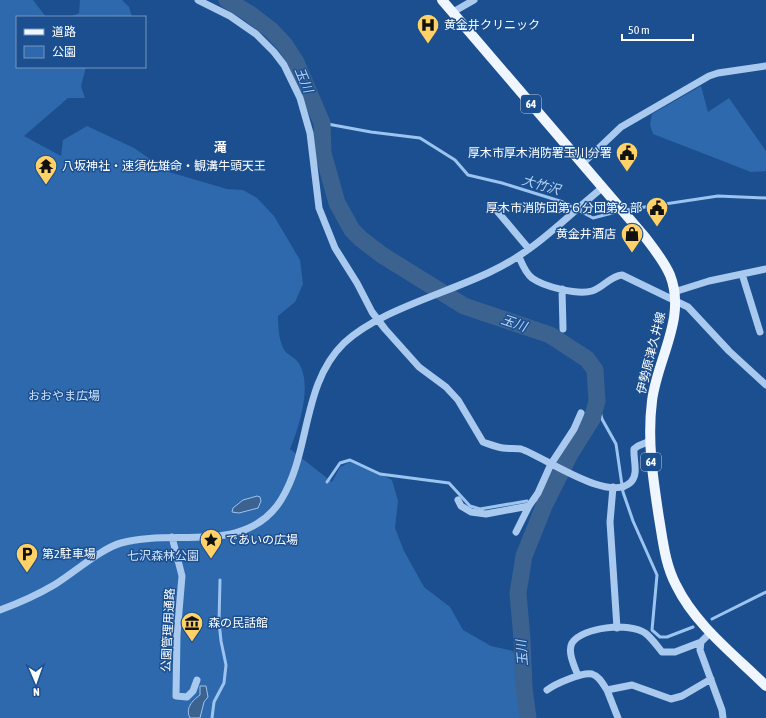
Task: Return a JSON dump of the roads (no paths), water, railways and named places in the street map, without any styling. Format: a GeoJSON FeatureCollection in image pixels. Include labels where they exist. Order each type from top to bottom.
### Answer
{"type":"FeatureCollection","features":[{"type":"Feature","properties":{"kind":"main road","name":"64"},"geometry":{"type":"LineString","coordinates":[[442,0],[602,188]]}},
{"type":"Feature","properties":{"kind":"main road","name":"伊勢原津久井線"},"geometry":{"type":"LineString","coordinates":[[602,188],[645,237],[662,260],[669,274],[675,296],[673,324],[658,372],[653,396],[650,442],[657,503],[668,567],[676,586],[687,605],[711,632],[764,681]]}},
{"type":"Feature","properties":{"kind":"street"},"geometry":{"type":"LineString","coordinates":[[198,0],[230,16],[256,34],[274,52],[284,65],[300,98],[310,132],[319,208],[340,258],[357,283],[372,312],[419,367],[446,387],[458,400],[483,442],[502,448],[521,449],[569,474],[586,480],[619,486],[634,478],[634,450],[638,446],[650,442]]}},
{"type":"Feature","properties":{"kind":"street"},"geometry":{"type":"LineString","coordinates":[[452,12],[474,0]]}},
{"type":"Feature","properties":{"kind":"street"},"geometry":{"type":"LineString","coordinates":[[582,164],[621,127],[709,76],[718,73],[766,66]]}},
{"type":"Feature","properties":{"kind":"street"},"geometry":{"type":"LineString","coordinates":[[0,610],[26,600],[53,586],[119,543],[140,539],[217,537],[234,535],[252,526],[270,514],[290,485],[315,394],[326,368],[344,344],[357,332],[379,320],[467,282],[519,257],[567,219],[602,188]]}},
{"type":"Feature","properties":{"kind":"street"},"geometry":{"type":"LineString","coordinates":[[492,205],[529,249]]}},
{"type":"Feature","properties":{"kind":"street"},"geometry":{"type":"LineString","coordinates":[[519,257],[531,277],[555,288],[580,292],[593,291],[617,275],[622,275],[675,296],[688,306],[729,351],[766,385]]}},
{"type":"Feature","properties":{"kind":"street"},"geometry":{"type":"LineString","coordinates":[[675,296],[709,281],[766,269]]}},
{"type":"Feature","properties":{"kind":"street"},"geometry":{"type":"LineString","coordinates":[[742,274],[760,332]]}},
{"type":"Feature","properties":{"kind":"street"},"geometry":{"type":"LineString","coordinates":[[562,289],[563,329]]}},
{"type":"Feature","properties":{"kind":"street"},"geometry":{"type":"LineString","coordinates":[[516,532],[528,506],[538,493],[552,465],[574,429],[581,413]]}},
{"type":"Feature","properties":{"kind":"street"},"geometry":{"type":"LineString","coordinates":[[618,628],[610,522],[619,486]]}},
{"type":"Feature","properties":{"kind":"street"},"geometry":{"type":"LineString","coordinates":[[458,500],[461,506],[478,513],[528,506]]}},
{"type":"Feature","properties":{"kind":"street","name":"公園管理用通路"},"geometry":{"type":"LineString","coordinates":[[172,537],[182,576],[177,635],[176,696],[187,697],[193,691],[197,680]]}},
{"type":"Feature","properties":{"kind":"street"},"geometry":{"type":"LineString","coordinates":[[578,676],[571,654],[572,643],[582,633],[596,629],[630,628],[644,632],[662,652],[675,652],[701,642],[711,632]]}},
{"type":"Feature","properties":{"kind":"street"},"geometry":{"type":"LineString","coordinates":[[701,642],[700,650],[722,710],[723,718]]}},
{"type":"Feature","properties":{"kind":"street"},"geometry":{"type":"LineString","coordinates":[[546,690],[578,676],[590,673],[597,676],[607,690],[618,718]]}},
{"type":"Feature","properties":{"kind":"street"},"geometry":{"type":"LineString","coordinates":[[607,690],[632,685],[672,699],[682,696],[711,679]]}},
{"type":"Feature","properties":{"kind":"waterway","name":"玉川"},"geometry":{"type":"LineString","coordinates":[[227,0],[250,14],[271,30],[285,45],[296,62],[322,123],[323,153],[337,203],[352,230],[382,255],[464,306],[550,335],[587,359],[595,370],[597,401],[592,419],[570,454],[544,506],[524,556],[518,593],[524,688],[528,718]]}},
{"type":"Feature","properties":{"kind":"waterway","name":"大竹沢"},"geometry":{"type":"LineString","coordinates":[[322,123],[371,132],[420,138],[455,160],[468,175],[502,183],[563,202],[593,218],[620,211]]}},
{"type":"Feature","properties":{"kind":"waterway","name":"大竹沢"},"geometry":{"type":"LineString","coordinates":[[625,210],[718,196],[766,198]]}},
{"type":"Feature","properties":{"kind":"waterway"},"geometry":{"type":"LineString","coordinates":[[597,401],[602,419],[616,444],[623,492],[633,521],[657,575],[652,630],[660,637],[667,637],[693,627]]}},
{"type":"Feature","properties":{"kind":"waterway"},"geometry":{"type":"LineString","coordinates":[[327,482],[340,463],[350,460],[380,474],[449,483],[470,506],[480,509],[527,501]]}},
{"type":"Feature","properties":{"kind":"waterway"},"geometry":{"type":"LineString","coordinates":[[538,501],[545,503]]}},
{"type":"Feature","properties":{"kind":"waterway"},"geometry":{"type":"LineString","coordinates":[[212,718],[214,702],[224,683],[226,665],[219,622],[220,580]]}},
{"type":"Feature","properties":{"kind":"waterway"},"geometry":{"type":"LineString","coordinates":[[712,619],[766,592]]}},
{"type":"Feature","properties":{"kind":"place","name":"黄金井クリニック"},"geometry":{"type":"Point","coordinates":[428,44]}},
{"type":"Feature","properties":{"kind":"place","name":"厚木市厚木消防署玉川分署"},"geometry":{"type":"Point","coordinates":[627,172]}},
{"type":"Feature","properties":{"kind":"place","name":"八坂神社・速須佐雄命・観溝牛頭天王"},"geometry":{"type":"Point","coordinates":[46,186]}},
{"type":"Feature","properties":{"kind":"place","name":"厚木市消防団第６分団第２部"},"geometry":{"type":"Point","coordinates":[657,228]}},
{"type":"Feature","properties":{"kind":"place","name":"黄金井酒店"},"geometry":{"type":"Point","coordinates":[632,254]}},
{"type":"Feature","properties":{"kind":"place","name":"であいの広場"},"geometry":{"type":"Point","coordinates":[211,560]}},
{"type":"Feature","properties":{"kind":"place","name":"第2駐車場"},"geometry":{"type":"Point","coordinates":[27,574]}},
{"type":"Feature","properties":{"kind":"place","name":"森の民話館"},"geometry":{"type":"Point","coordinates":[192,642]}},
{"type":"Feature","properties":{"kind":"district","name":"滝"},"geometry":{"type":"Point","coordinates":[220,147]}},
{"type":"Feature","properties":{"kind":"park label","name":"おおやま広場"},"geometry":{"type":"Point","coordinates":[64,396]}},
{"type":"Feature","properties":{"kind":"park label","name":"七沢森林公園"},"geometry":{"type":"Point","coordinates":[163,556]}}]}
